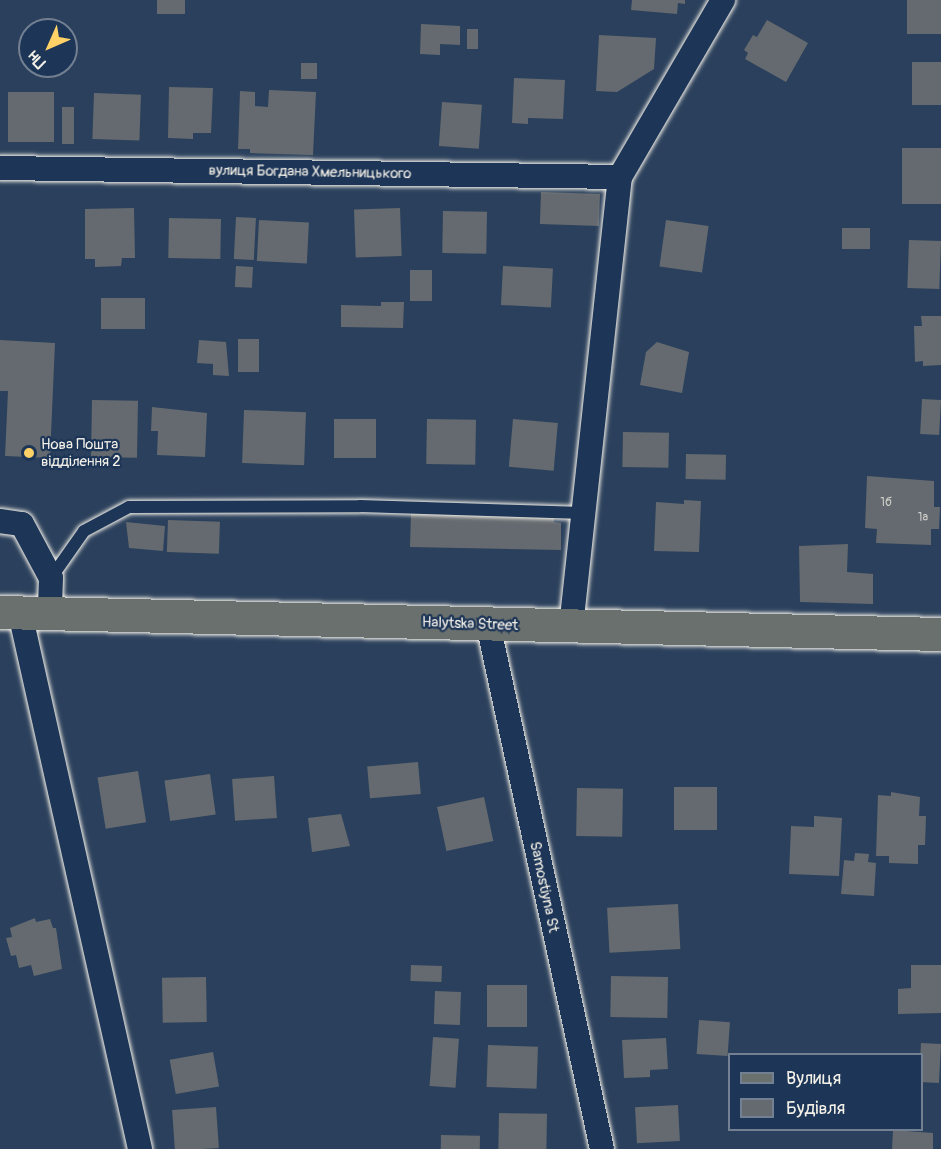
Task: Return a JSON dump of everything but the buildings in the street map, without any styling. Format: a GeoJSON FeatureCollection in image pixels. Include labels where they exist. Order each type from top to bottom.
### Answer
{"type":"FeatureCollection","features":[{"type":"Feature","properties":{"kind":"main road","name":"Halytska Street"},"geometry":{"type":"LineString","coordinates":[[24,613],[571,627],[941,633]]}},
{"type":"Feature","properties":{"kind":"street"},"geometry":{"type":"LineString","coordinates":[[571,627],[620,177],[723,0]]}},
{"type":"Feature","properties":{"kind":"street","name":"вулиця Богдана Хмельницького"},"geometry":{"type":"LineString","coordinates":[[0,168],[620,177]]}},
{"type":"Feature","properties":{"kind":"street"},"geometry":{"type":"LineString","coordinates":[[0,520],[22,524],[51,579],[24,613],[140,1149]]}},
{"type":"Feature","properties":{"kind":"street","name":"Samostiyna St"},"geometry":{"type":"LineString","coordinates":[[488,624],[602,1149]]}},
{"type":"Feature","properties":{"kind":"lane"},"geometry":{"type":"LineString","coordinates":[[51,579],[84,531],[129,507],[360,506],[584,513]]}},
{"type":"Feature","properties":{"kind":"place","name":"Нова Пошта відділення 2"},"geometry":{"type":"Point","coordinates":[29,453]}}]}
